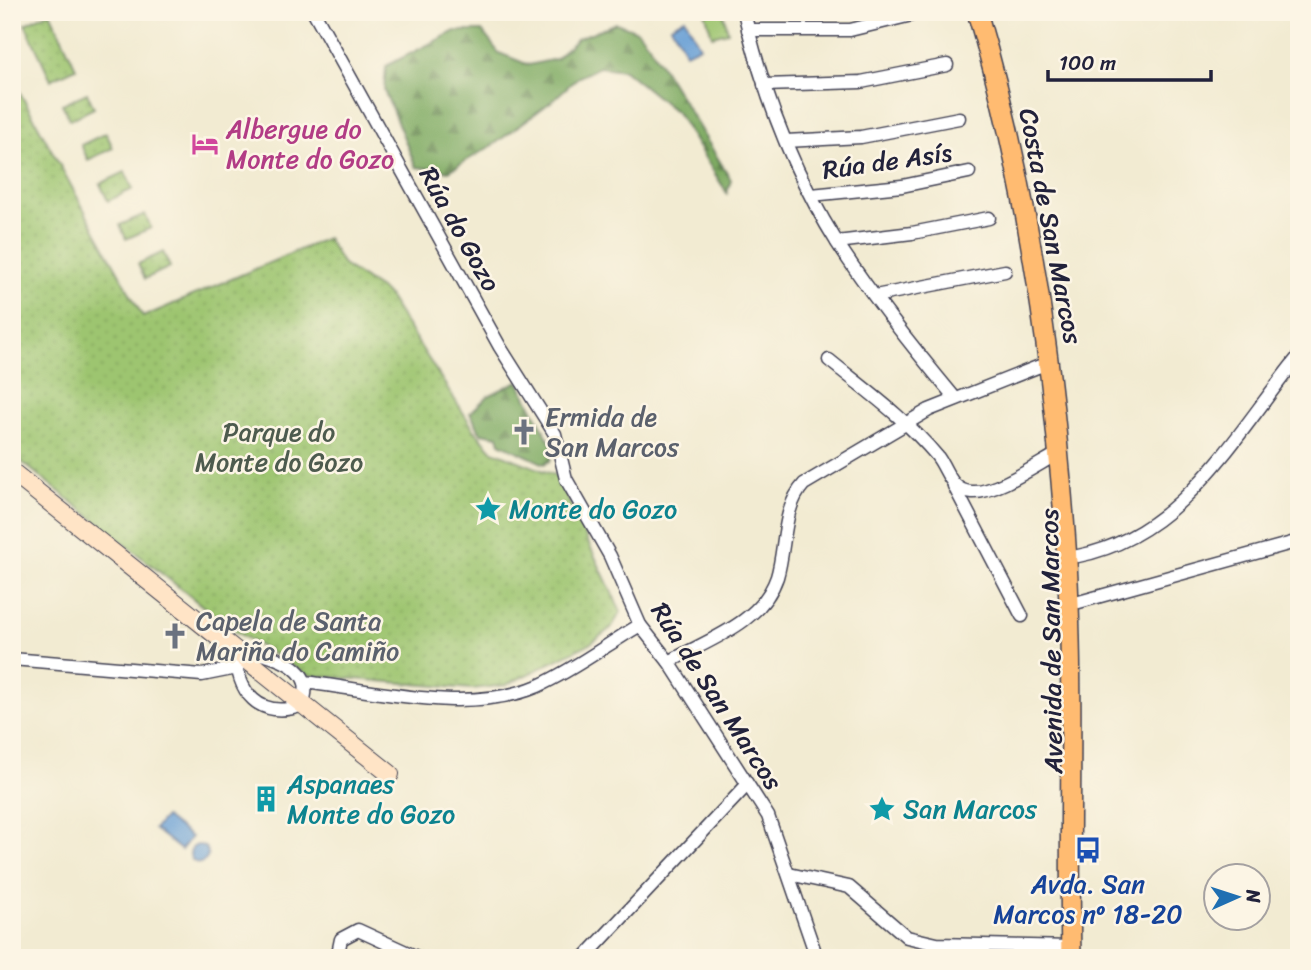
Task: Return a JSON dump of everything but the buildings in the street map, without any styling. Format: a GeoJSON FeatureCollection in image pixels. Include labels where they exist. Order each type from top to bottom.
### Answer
{"type":"FeatureCollection","features":[{"type":"Feature","properties":{"kind":"main road","name":"Costa de San Marcos"},"geometry":{"type":"LineString","coordinates":[[977,12],[1019,183],[1046,328],[1046,370]]}},
{"type":"Feature","properties":{"kind":"main road","name":"Costa de San Marcos"},"geometry":{"type":"LineString","coordinates":[[990,12],[1030,174],[1052,287],[1067,446]]}},
{"type":"Feature","properties":{"kind":"main road"},"geometry":{"type":"LineString","coordinates":[[1046,370],[1055,351],[1051,317],[1052,287]]}},
{"type":"Feature","properties":{"kind":"main road"},"geometry":{"type":"LineString","coordinates":[[1046,370],[1058,367],[1067,446]]}},
{"type":"Feature","properties":{"kind":"main road","name":"Avenida de San Marcos"},"geometry":{"type":"LineString","coordinates":[[1067,446],[1065,519],[1075,955]]}},
{"type":"Feature","properties":{"kind":"main road","name":"Avenida de San Marcos"},"geometry":{"type":"LineString","coordinates":[[1067,446],[1078,556],[1079,602],[1075,955]]}},
{"type":"Feature","properties":{"kind":"main road"},"geometry":{"type":"LineString","coordinates":[[1065,519],[1072,540],[1073,592],[1079,602],[1073,610],[1074,684],[1069,719]]}},
{"type":"Feature","properties":{"kind":"street","name":"Rúa do Gozo"},"geometry":{"type":"LineString","coordinates":[[314,12],[500,347],[555,434],[564,467]]}},
{"type":"Feature","properties":{"kind":"street"},"geometry":{"type":"LineString","coordinates":[[744,12],[764,85],[811,195],[837,242],[875,296],[955,398]]}},
{"type":"Feature","properties":{"kind":"street"},"geometry":{"type":"LineString","coordinates":[[748,30],[850,30],[924,12]]}},
{"type":"Feature","properties":{"kind":"street"},"geometry":{"type":"LineString","coordinates":[[764,85],[860,82],[947,65]]}},
{"type":"Feature","properties":{"kind":"street"},"geometry":{"type":"LineString","coordinates":[[786,141],[861,137],[959,118]]}},
{"type":"Feature","properties":{"kind":"street","name":"Rúa de Asís"},"geometry":{"type":"LineString","coordinates":[[811,195],[902,186],[969,172]]}},
{"type":"Feature","properties":{"kind":"street"},"geometry":{"type":"LineString","coordinates":[[837,242],[912,233],[989,218]]}},
{"type":"Feature","properties":{"kind":"street"},"geometry":{"type":"LineString","coordinates":[[875,296],[1005,271]]}},
{"type":"Feature","properties":{"kind":"street"},"geometry":{"type":"LineString","coordinates":[[1078,556],[1102,551],[1137,536],[1175,506],[1211,472],[1299,356]]}},
{"type":"Feature","properties":{"kind":"street"},"geometry":{"type":"LineString","coordinates":[[829,360],[908,423],[940,460],[1022,616]]}},
{"type":"Feature","properties":{"kind":"street"},"geometry":{"type":"LineString","coordinates":[[669,662],[735,629],[767,593],[776,577],[793,503],[804,484],[955,398],[1046,370]]}},
{"type":"Feature","properties":{"kind":"street"},"geometry":{"type":"LineString","coordinates":[[953,485],[964,491],[982,492],[1067,446]]}},
{"type":"Feature","properties":{"kind":"street","name":"Rúa de San Marcos"},"geometry":{"type":"LineString","coordinates":[[564,467],[566,479],[610,556],[640,625],[669,662],[768,816],[817,958]]}},
{"type":"Feature","properties":{"kind":"street"},"geometry":{"type":"LineString","coordinates":[[12,472],[237,659],[303,705],[390,774]]}},
{"type":"Feature","properties":{"kind":"street"},"geometry":{"type":"LineString","coordinates":[[1079,602],[1299,541]]}},
{"type":"Feature","properties":{"kind":"street"},"geometry":{"type":"LineString","coordinates":[[12,659],[202,675],[237,659],[273,658],[291,667],[304,682],[456,701],[488,700],[540,685],[640,625]]}},
{"type":"Feature","properties":{"kind":"street"},"geometry":{"type":"LineString","coordinates":[[237,659],[247,695],[258,703],[280,708],[303,705]]}},
{"type":"Feature","properties":{"kind":"street"},"geometry":{"type":"LineString","coordinates":[[303,705],[304,682]]}},
{"type":"Feature","properties":{"kind":"street"},"geometry":{"type":"LineString","coordinates":[[584,958],[747,785]]}},
{"type":"Feature","properties":{"kind":"street"},"geometry":{"type":"LineString","coordinates":[[789,874],[849,887],[907,937],[937,943],[1075,955]]}},
{"type":"Feature","properties":{"kind":"street"},"geometry":{"type":"LineString","coordinates":[[337,958],[341,939],[358,930],[419,958]]}},
{"type":"Feature","properties":{"kind":"green space"},"geometry":{"type":"Polygon","coordinates":[[[50,12],[76,68],[51,80],[25,24],[50,12]]]}},
{"type":"Feature","properties":{"kind":"green space"},"geometry":{"type":"Polygon","coordinates":[[[705,12],[723,12],[728,32],[712,36],[705,12]]]}},
{"type":"Feature","properties":{"kind":"green space"},"geometry":{"type":"Polygon","coordinates":[[[616,23],[638,31],[649,45],[731,180],[727,193],[677,113],[624,70],[599,67],[577,78],[552,101],[496,143],[449,171],[416,167],[384,90],[386,66],[455,31],[482,31],[499,53],[529,65],[556,59],[578,38],[616,23]]]}},
{"type":"Feature","properties":{"kind":"green space","name":"Parque do Monte do Gozo"},"geometry":{"type":"Polygon","coordinates":[[[12,78],[143,317],[327,238],[343,265],[386,293],[475,431],[493,451],[557,476],[621,612],[611,628],[591,643],[506,685],[472,689],[308,675],[230,628],[12,454],[12,78]]]}},
{"type":"Feature","properties":{"kind":"green space"},"geometry":{"type":"Polygon","coordinates":[[[87,93],[94,108],[70,120],[62,104],[87,93]]]}},
{"type":"Feature","properties":{"kind":"green space"},"geometry":{"type":"Polygon","coordinates":[[[106,133],[113,148],[88,160],[81,145],[106,133]]]}},
{"type":"Feature","properties":{"kind":"green space"},"geometry":{"type":"Polygon","coordinates":[[[125,172],[133,189],[108,201],[100,184],[125,172]]]}},
{"type":"Feature","properties":{"kind":"green space"},"geometry":{"type":"Polygon","coordinates":[[[145,214],[151,228],[126,239],[120,225],[145,214]]]}},
{"type":"Feature","properties":{"kind":"green space"},"geometry":{"type":"Polygon","coordinates":[[[163,252],[170,267],[145,279],[138,264],[163,252]]]}},
{"type":"Feature","properties":{"kind":"green space"},"geometry":{"type":"Polygon","coordinates":[[[518,381],[554,449],[550,461],[544,464],[500,443],[498,436],[481,433],[470,413],[488,396],[518,381]]]}},
{"type":"Feature","properties":{"kind":"water"},"geometry":{"type":"Polygon","coordinates":[[[685,18],[700,46],[686,53],[671,26],[685,18]]]}},
{"type":"Feature","properties":{"kind":"water"},"geometry":{"type":"Polygon","coordinates":[[[165,817],[191,837],[181,850],[154,829],[165,817]]]}},
{"type":"Feature","properties":{"kind":"water"},"geometry":{"type":"Polygon","coordinates":[[[195,845],[203,845],[208,854],[206,861],[195,863],[190,858],[190,850],[195,845]]]}},
{"type":"Feature","properties":{"kind":"place","name":"Albergue do Monte do Gozo"},"geometry":{"type":"Point","coordinates":[205,144]}},
{"type":"Feature","properties":{"kind":"place","name":"Ermida de San Marcos"},"geometry":{"type":"Point","coordinates":[524,432]}},
{"type":"Feature","properties":{"kind":"place","name":"Monte do Gozo"},"geometry":{"type":"Point","coordinates":[488,509]}},
{"type":"Feature","properties":{"kind":"place","name":"Capela de Santa Mariña do Camiño"},"geometry":{"type":"Point","coordinates":[175,636]}},
{"type":"Feature","properties":{"kind":"place","name":"Aspanaes Monte do Gozo"},"geometry":{"type":"Point","coordinates":[266,799]}},
{"type":"Feature","properties":{"kind":"place","name":"San Marcos"},"geometry":{"type":"Point","coordinates":[882,809]}},
{"type":"Feature","properties":{"kind":"place","name":"Avda. San Marcos nº 18-20"},"geometry":{"type":"Point","coordinates":[1088,850]}}]}
